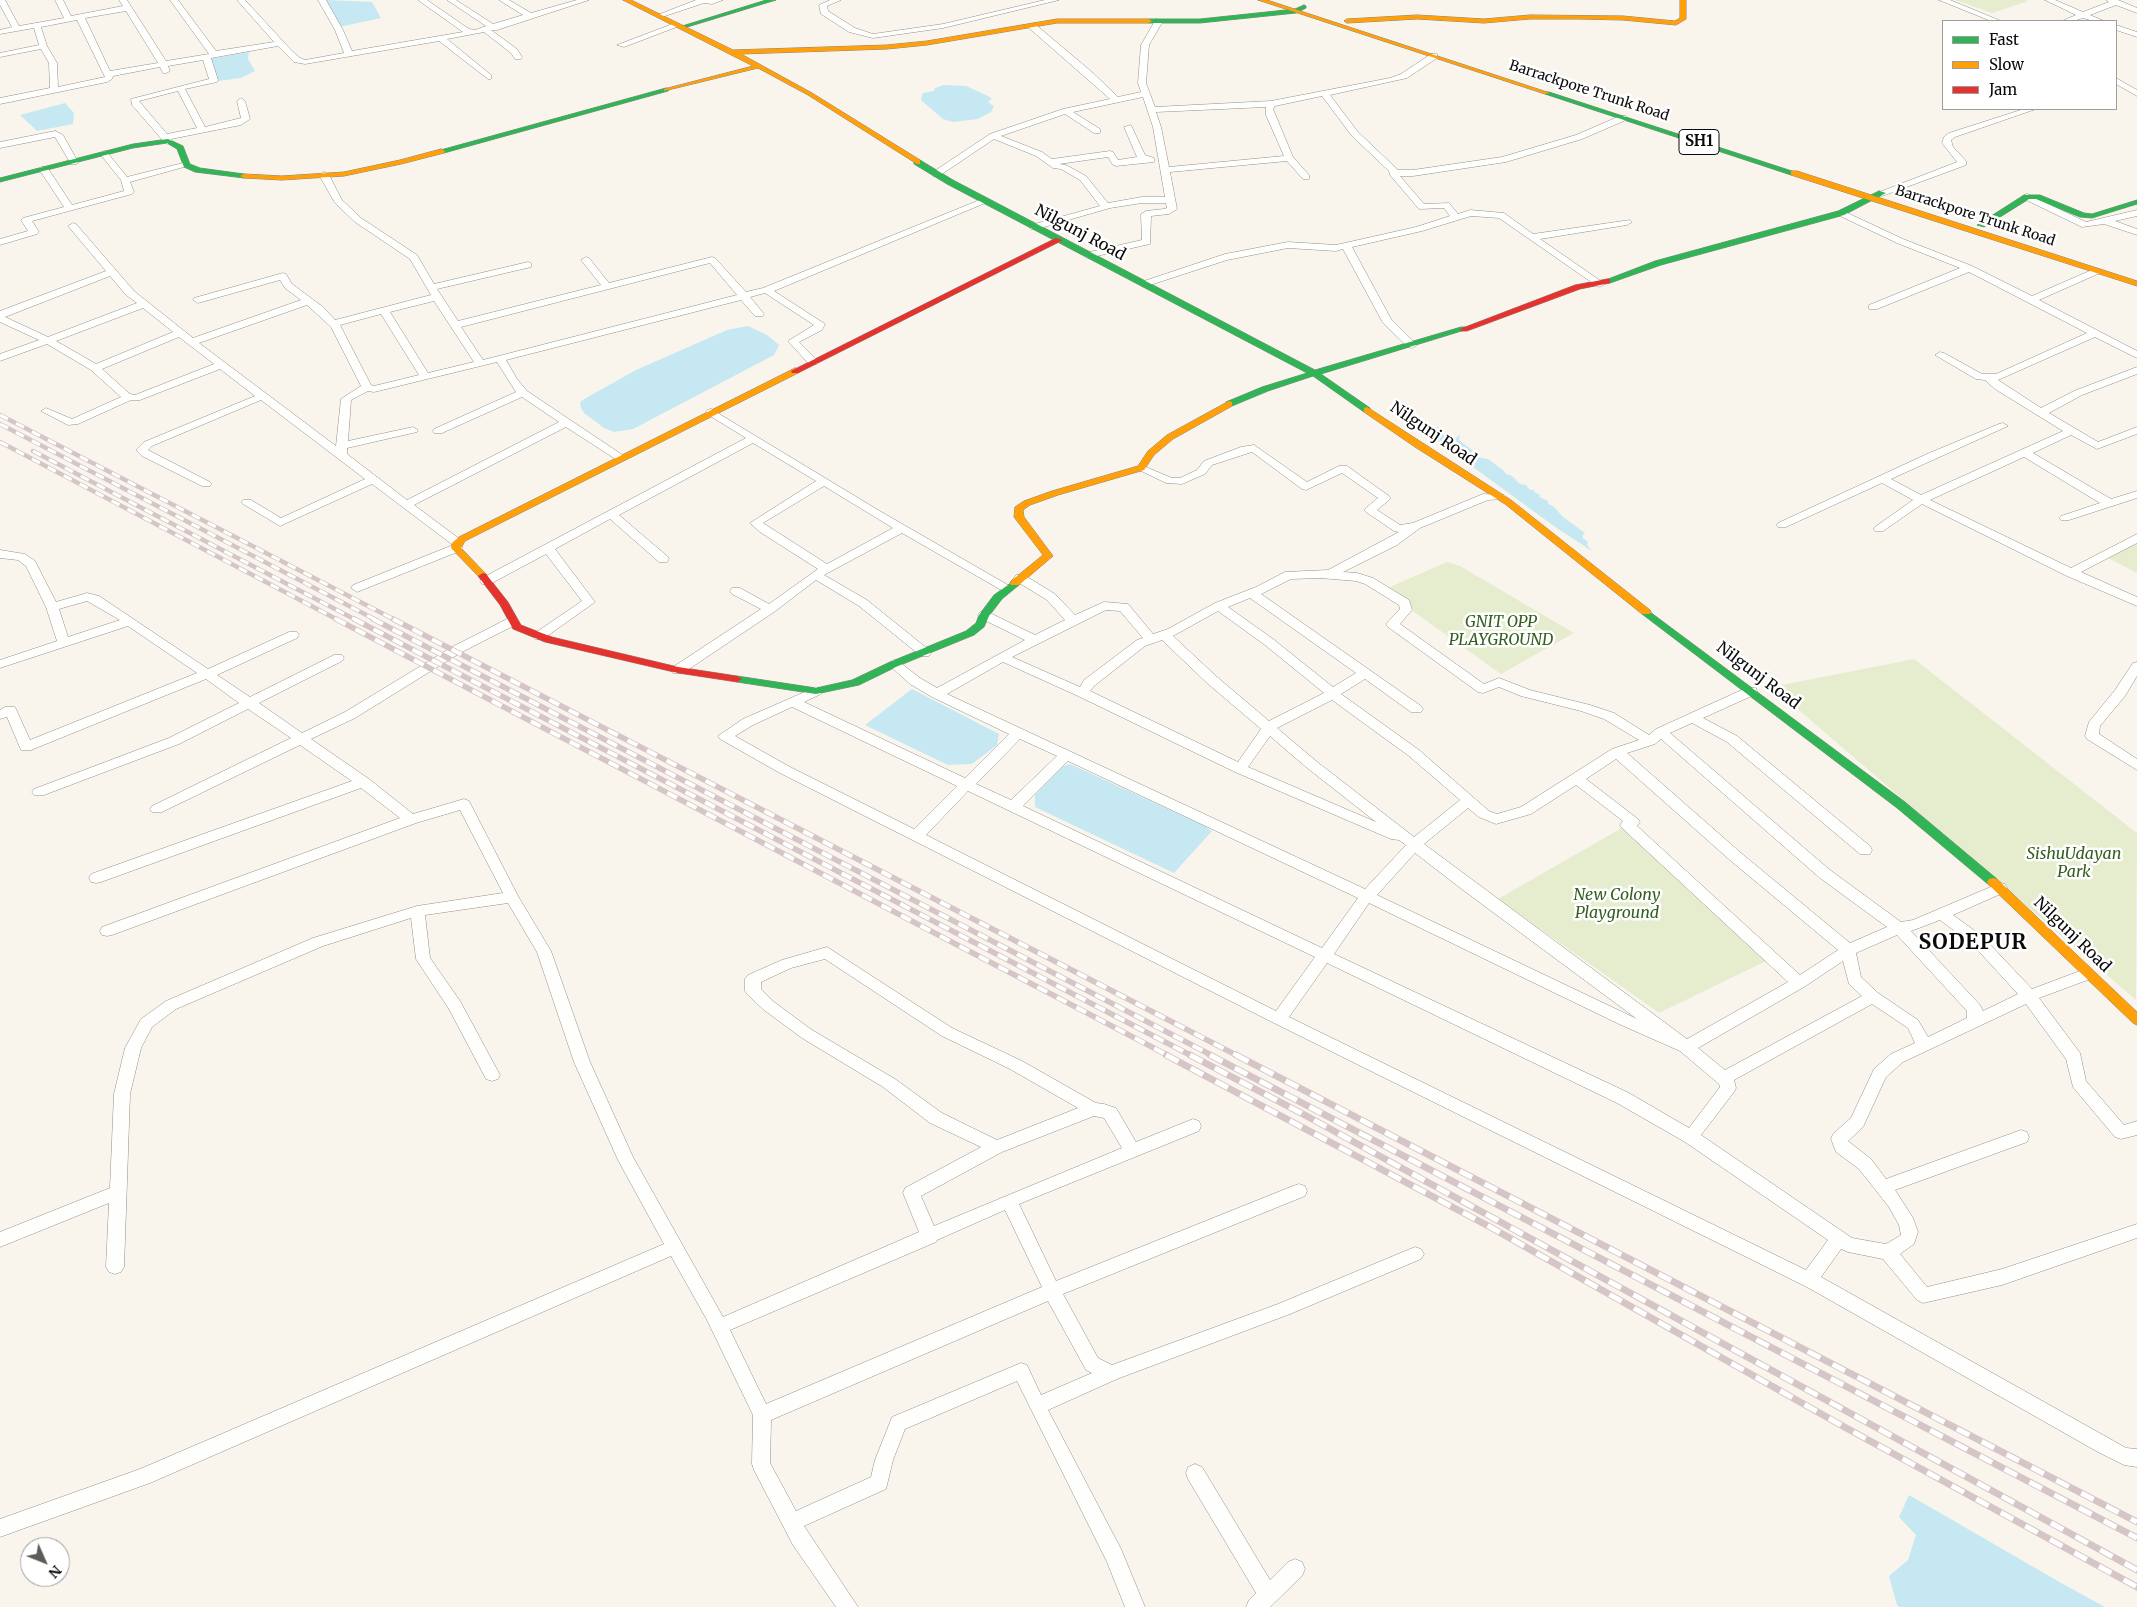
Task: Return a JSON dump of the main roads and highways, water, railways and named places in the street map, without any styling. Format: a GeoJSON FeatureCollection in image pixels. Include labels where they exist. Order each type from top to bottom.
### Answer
{"type":"FeatureCollection","features":[{"type":"Feature","properties":{"kind":"water"},"geometry":{"type":"Polygon","coordinates":[[[326,0],[372,2],[381,18],[339,27],[326,0]]]}},
{"type":"Feature","properties":{"kind":"water"},"geometry":{"type":"Polygon","coordinates":[[[249,52],[248,59],[255,71],[241,78],[218,81],[209,59],[249,52]]]}},
{"type":"Feature","properties":{"kind":"water"},"geometry":{"type":"Polygon","coordinates":[[[944,85],[966,86],[988,96],[992,99],[988,102],[994,106],[991,112],[978,119],[953,122],[943,119],[921,98],[923,93],[934,91],[935,88],[944,85]]]}},
{"type":"Feature","properties":{"kind":"water"},"geometry":{"type":"Polygon","coordinates":[[[65,103],[74,113],[73,124],[37,131],[20,115],[65,103]]]}},
{"type":"Feature","properties":{"kind":"water"},"geometry":{"type":"Polygon","coordinates":[[[748,326],[767,335],[779,345],[774,355],[633,429],[614,432],[604,428],[584,413],[581,408],[580,402],[636,370],[727,330],[748,326]]]}},
{"type":"Feature","properties":{"kind":"water"},"geometry":{"type":"Polygon","coordinates":[[[1434,427],[1440,428],[1443,435],[1453,440],[1460,435],[1459,440],[1472,450],[1477,457],[1488,459],[1520,484],[1526,485],[1530,490],[1535,490],[1534,492],[1548,501],[1548,504],[1553,506],[1563,517],[1585,533],[1583,538],[1588,542],[1587,545],[1592,551],[1558,529],[1440,443],[1418,431],[1434,427]]]}},
{"type":"Feature","properties":{"kind":"water"},"geometry":{"type":"Polygon","coordinates":[[[912,689],[999,734],[997,745],[972,764],[948,765],[865,725],[912,689]]]}},
{"type":"Feature","properties":{"kind":"water"},"geometry":{"type":"Polygon","coordinates":[[[1070,764],[1205,826],[1212,831],[1174,873],[1035,807],[1035,795],[1063,766],[1070,764]]]}},
{"type":"Feature","properties":{"kind":"water"},"geometry":{"type":"Polygon","coordinates":[[[1909,1495],[2105,1607],[1899,1607],[1889,1576],[1908,1560],[1916,1535],[1899,1517],[1909,1495]]]}},
{"type":"Feature","properties":{"kind":"railway"},"geometry":{"type":"LineString","coordinates":[[0,415],[395,620]]}},
{"type":"Feature","properties":{"kind":"railway"},"geometry":{"type":"LineString","coordinates":[[0,424],[376,620]]}},
{"type":"Feature","properties":{"kind":"railway"},"geometry":{"type":"LineString","coordinates":[[0,442],[338,620]]}},
{"type":"Feature","properties":{"kind":"railway"},"geometry":{"type":"LineString","coordinates":[[33,451],[356,620]]}},
{"type":"Feature","properties":{"kind":"railway"},"geometry":{"type":"LineString","coordinates":[[336,619],[1169,1056]]}},
{"type":"Feature","properties":{"kind":"railway"},"geometry":{"type":"LineString","coordinates":[[354,619],[1192,1056]]}},
{"type":"Feature","properties":{"kind":"railway"},"geometry":{"type":"LineString","coordinates":[[373,619],[1213,1056]]}},
{"type":"Feature","properties":{"kind":"railway"},"geometry":{"type":"LineString","coordinates":[[393,619],[1238,1056]]}},
{"type":"Feature","properties":{"kind":"railway"},"geometry":{"type":"LineString","coordinates":[[1166,1055],[1492,1228],[1839,1424],[2137,1587]]}},
{"type":"Feature","properties":{"kind":"railway"},"geometry":{"type":"LineString","coordinates":[[1190,1055],[1301,1113],[2137,1570]]}},
{"type":"Feature","properties":{"kind":"railway"},"geometry":{"type":"LineString","coordinates":[[1210,1055],[2137,1538]]}},
{"type":"Feature","properties":{"kind":"railway"},"geometry":{"type":"LineString","coordinates":[[1236,1055],[2137,1522]]}},
{"type":"Feature","properties":{"kind":"district","name":"SODEPUR"},"geometry":{"type":"Point","coordinates":[1973,943]}},
{"type":"Feature","properties":{"kind":"park label","name":"GNIT OPP PLAYGROUND"},"geometry":{"type":"Point","coordinates":[1501,631]}},
{"type":"Feature","properties":{"kind":"park label","name":"SishuUdayan Park"},"geometry":{"type":"Point","coordinates":[2074,863]}},
{"type":"Feature","properties":{"kind":"park label","name":"New Colony Playground"},"geometry":{"type":"Point","coordinates":[1617,904]}}]}
